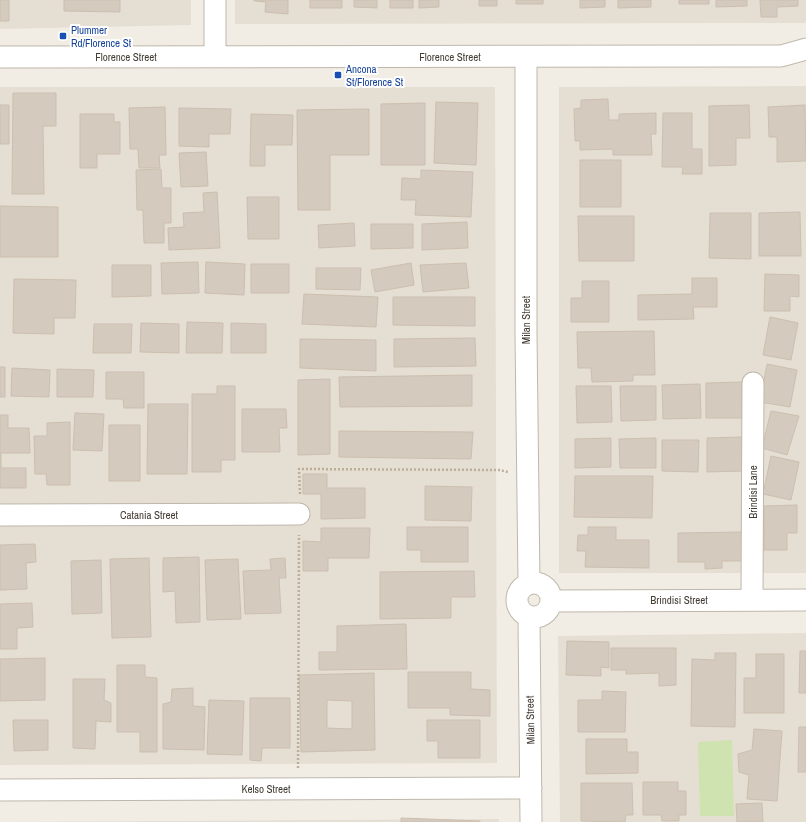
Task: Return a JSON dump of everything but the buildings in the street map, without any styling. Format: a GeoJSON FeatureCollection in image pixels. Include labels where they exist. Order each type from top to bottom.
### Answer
{"type":"FeatureCollection","features":[{"type":"Feature","properties":{"kind":"street"},"geometry":{"type":"LineString","coordinates":[[215,0],[215,58]]}},
{"type":"Feature","properties":{"kind":"street","name":"Florence Street"},"geometry":{"type":"LineString","coordinates":[[781,56],[806,49]]}},
{"type":"Feature","properties":{"kind":"street","name":"Florence Street"},"geometry":{"type":"LineString","coordinates":[[0,57],[215,58],[781,56],[806,61]]}},
{"type":"Feature","properties":{"kind":"street","name":"Milan Street"},"geometry":{"type":"LineString","coordinates":[[526,57],[529,583]]}},
{"type":"Feature","properties":{"kind":"street","name":"Brindisi Lane"},"geometry":{"type":"LineString","coordinates":[[752,600],[753,384]]}},
{"type":"Feature","properties":{"kind":"street","name":"Catania Street"},"geometry":{"type":"LineString","coordinates":[[0,515],[299,514]]}},
{"type":"Feature","properties":{"kind":"street"},"geometry":{"type":"LineString","coordinates":[[529,583],[545,586],[550,595],[550,606],[544,614],[535,618],[530,618],[520,612],[516,601],[520,590],[529,583]]}},
{"type":"Feature","properties":{"kind":"street","name":"Brindisi Street"},"geometry":{"type":"LineString","coordinates":[[551,601],[806,600]]}},
{"type":"Feature","properties":{"kind":"street","name":"Milan Street"},"geometry":{"type":"LineString","coordinates":[[530,618],[531,822]]}},
{"type":"Feature","properties":{"kind":"street","name":"Kelso Street"},"geometry":{"type":"LineString","coordinates":[[0,790],[531,788]]}},
{"type":"Feature","properties":{"kind":"path"},"geometry":{"type":"LineString","coordinates":[[298,789],[299,469],[499,470],[528,477]]}},
{"type":"Feature","properties":{"kind":"shaded area"},"geometry":{"type":"Polygon","coordinates":[[[0,0],[191,0],[191,25],[0,29],[0,0]]]}},
{"type":"Feature","properties":{"kind":"shaded area"},"geometry":{"type":"Polygon","coordinates":[[[235,0],[806,0],[806,21],[805,23],[235,24],[235,0]]]}},
{"type":"Feature","properties":{"kind":"shaded area"},"geometry":{"type":"Polygon","coordinates":[[[806,86],[806,573],[559,573],[559,87],[806,86]]]}},
{"type":"Feature","properties":{"kind":"shaded area"},"geometry":{"type":"Polygon","coordinates":[[[0,87],[495,87],[497,763],[0,765],[0,87]]]}},
{"type":"Feature","properties":{"kind":"shaded area"},"geometry":{"type":"Polygon","coordinates":[[[806,633],[806,822],[560,822],[558,636],[806,633]]]}},
{"type":"Feature","properties":{"kind":"shaded area"},"geometry":{"type":"Polygon","coordinates":[[[499,819],[499,822],[0,822],[499,819]]]}},
{"type":"Feature","properties":{"kind":"green space"},"geometry":{"type":"Polygon","coordinates":[[[732,740],[734,816],[700,816],[698,742],[732,740]]]}},
{"type":"Feature","properties":{"kind":"place","name":"Plummer Rd/Florence St"},"geometry":{"type":"Point","coordinates":[63,36]}},
{"type":"Feature","properties":{"kind":"place","name":"Ancona St/Florence St"},"geometry":{"type":"Point","coordinates":[338,75]}}]}
